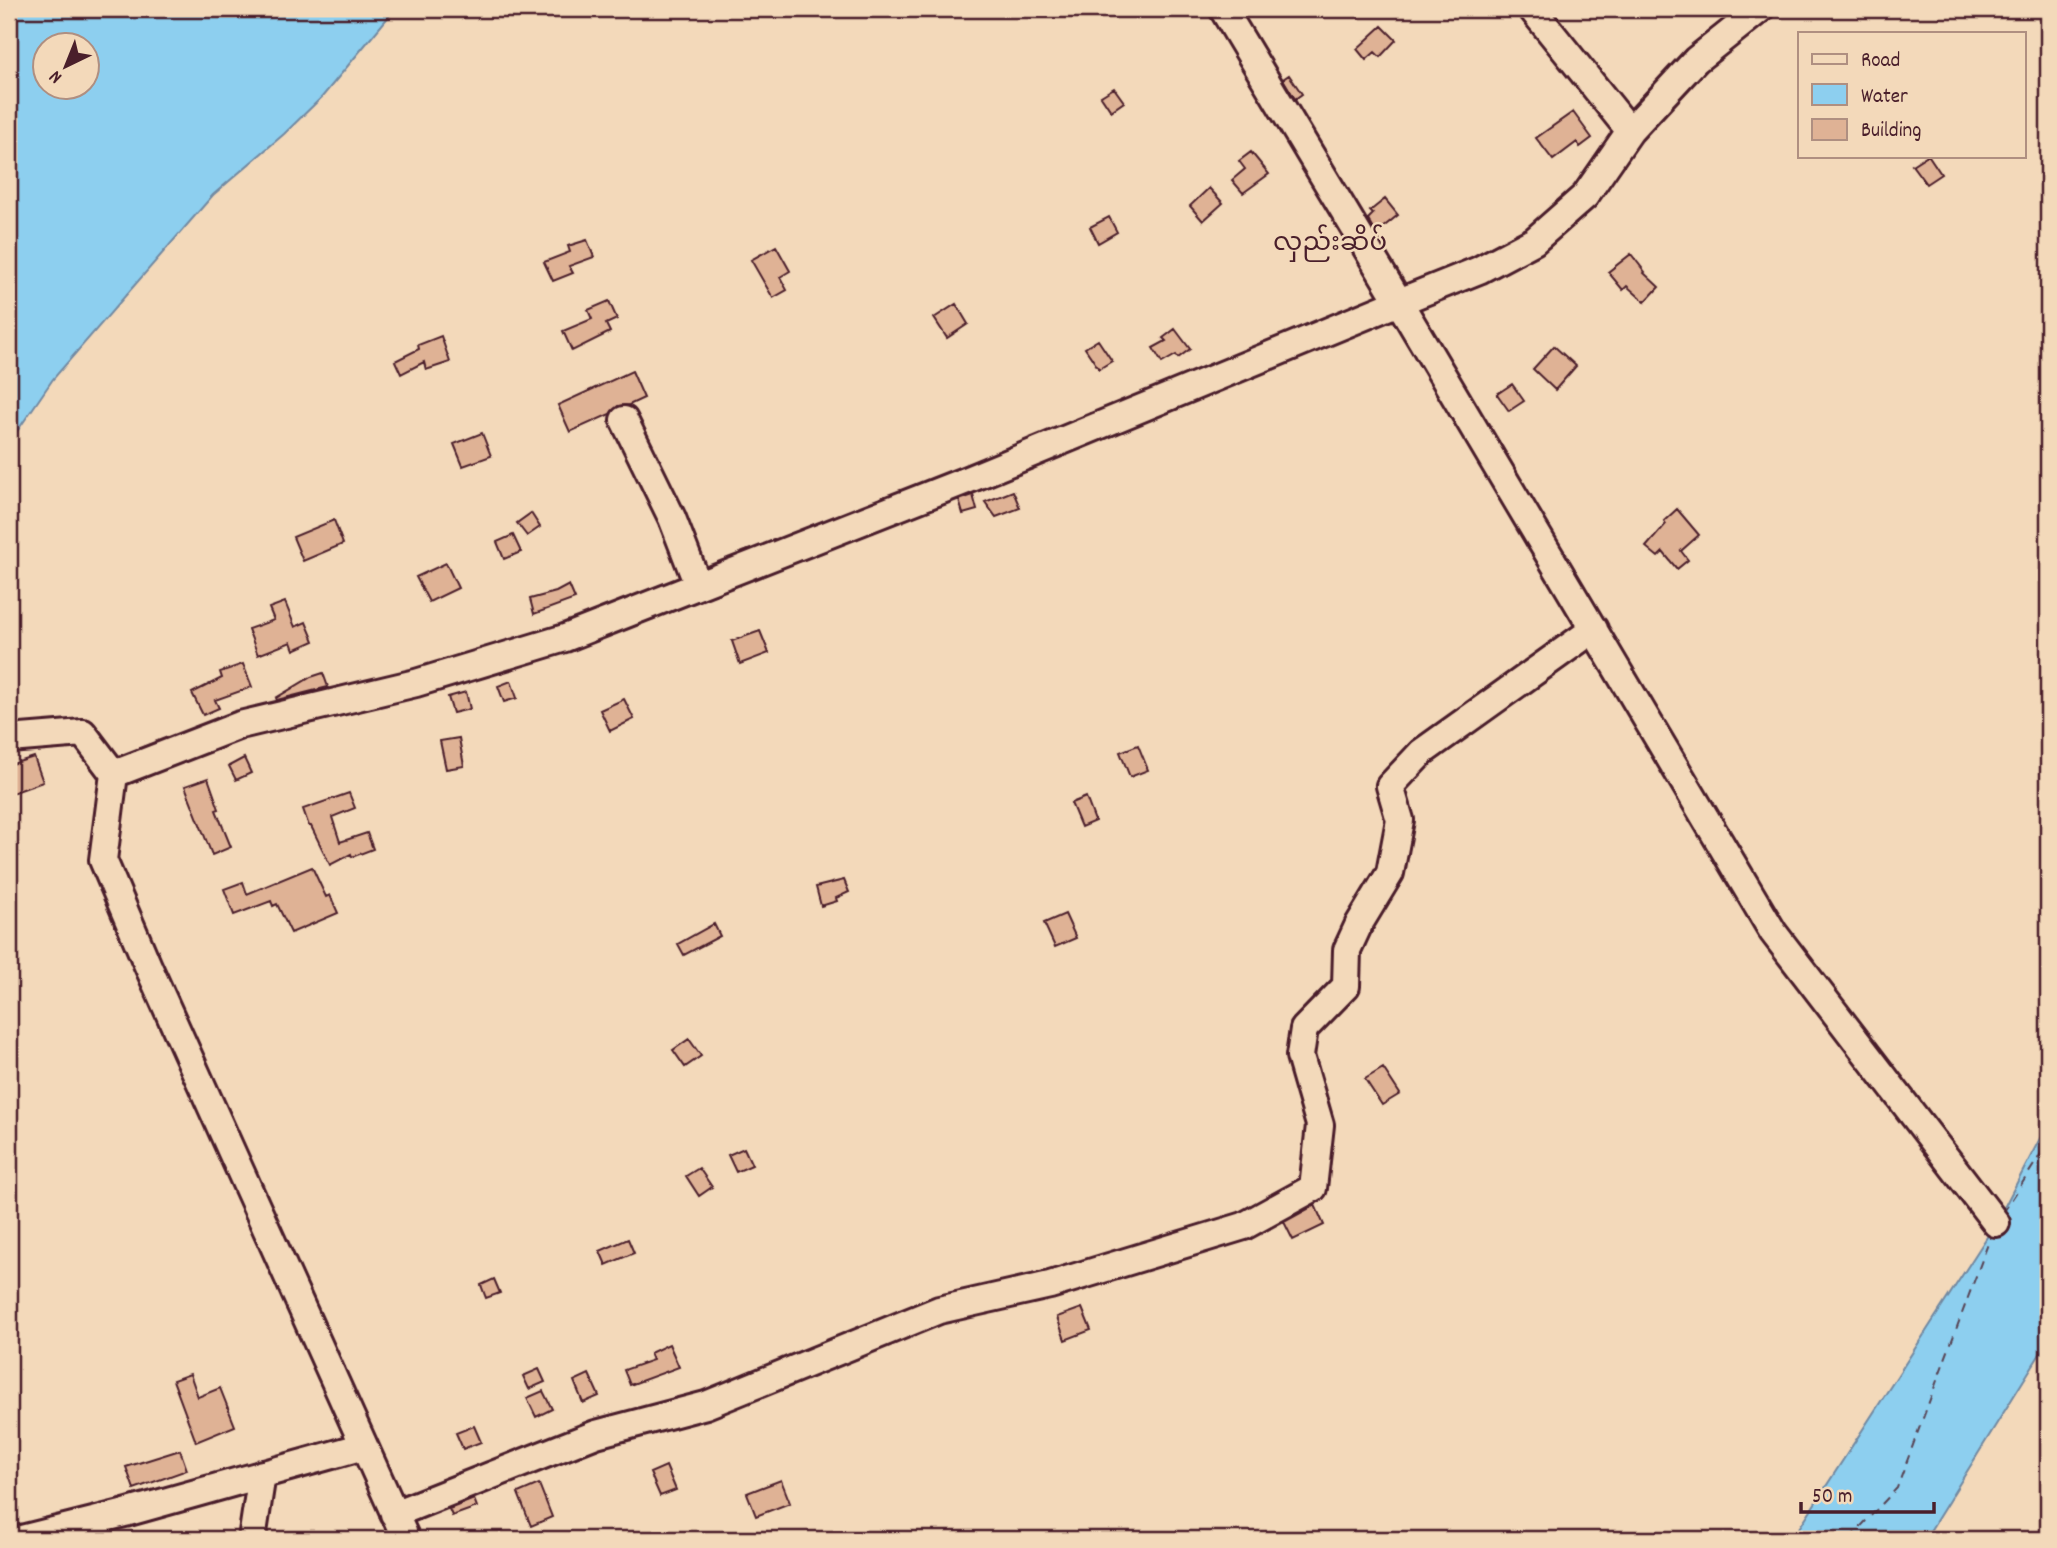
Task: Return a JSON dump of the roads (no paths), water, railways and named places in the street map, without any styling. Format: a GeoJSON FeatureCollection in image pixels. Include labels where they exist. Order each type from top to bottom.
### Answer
{"type":"FeatureCollection","features":[{"type":"Feature","properties":{"kind":"street"},"geometry":{"type":"LineString","coordinates":[[1223,9],[1773,932],[1996,1223]]}},
{"type":"Feature","properties":{"kind":"street"},"geometry":{"type":"LineString","coordinates":[[1532,9],[1630,131]]}},
{"type":"Feature","properties":{"kind":"street"},"geometry":{"type":"LineString","coordinates":[[114,774],[240,725],[416,683],[565,638],[967,480],[1479,270],[1534,241],[1584,196],[1630,131],[1696,60],[1760,9]]}},
{"type":"Feature","properties":{"kind":"street"},"geometry":{"type":"LineString","coordinates":[[624,420],[672,519],[698,585]]}},
{"type":"Feature","properties":{"kind":"street"},"geometry":{"type":"LineString","coordinates":[[394,1514],[596,1434],[706,1405],[939,1310],[1050,1285],[1244,1226],[1313,1188],[1320,1125],[1300,1056],[1304,1029],[1346,986],[1347,950],[1359,924],[1390,873],[1399,820],[1390,786],[1422,752],[1594,629]]}},
{"type":"Feature","properties":{"kind":"street"},"geometry":{"type":"LineString","coordinates":[[9,738],[83,733],[114,774],[103,860],[148,966],[406,1539]]}},
{"type":"Feature","properties":{"kind":"street"},"geometry":{"type":"LineString","coordinates":[[21,1539],[125,1513],[363,1446]]}},
{"type":"Feature","properties":{"kind":"street"},"geometry":{"type":"LineString","coordinates":[[252,1539],[262,1474]]}},
{"type":"Feature","properties":{"kind":"water"},"geometry":{"type":"Polygon","coordinates":[[[9,9],[395,9],[322,97],[284,134],[213,195],[53,379],[9,443],[9,9]]]}},
{"type":"Feature","properties":{"kind":"water"},"geometry":{"type":"Polygon","coordinates":[[[2048,1123],[2048,1341],[1925,1539],[1792,1539],[1996,1223],[2048,1123]]]}},
{"type":"Feature","properties":{"kind":"district","name":"လှည်းဆိပ်"},"geometry":{"type":"Point","coordinates":[1330,241]}}]}
